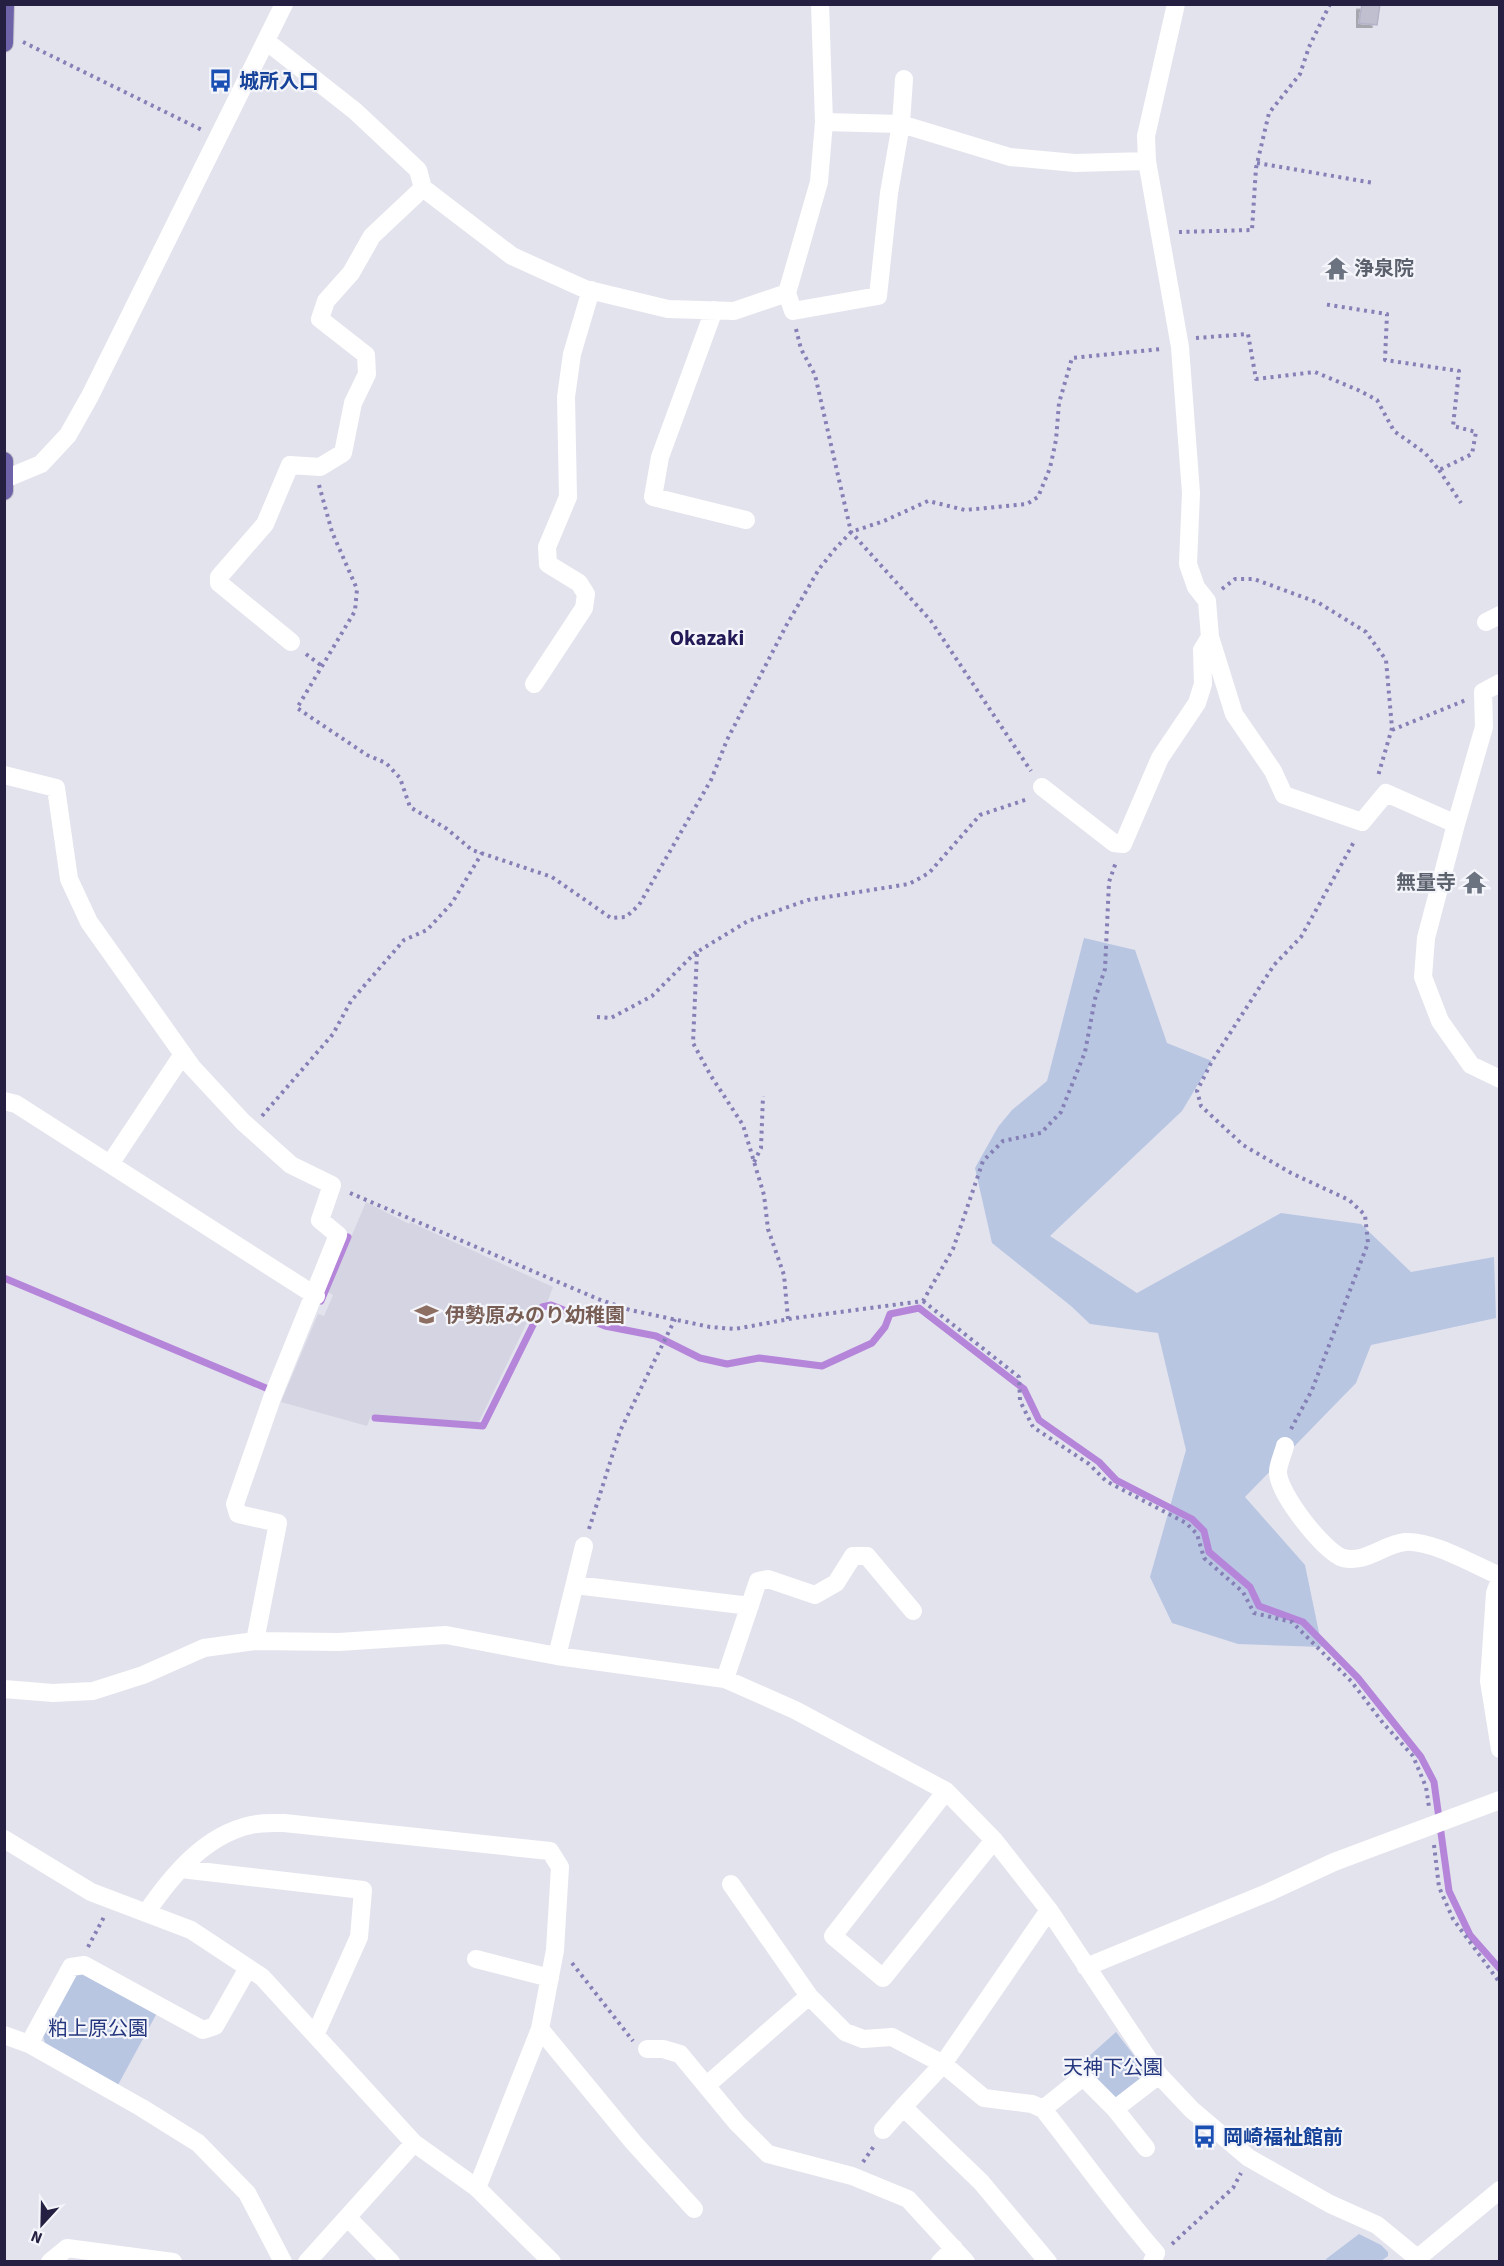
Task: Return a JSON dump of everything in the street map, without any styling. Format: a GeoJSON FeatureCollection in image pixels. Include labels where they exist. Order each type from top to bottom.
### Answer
{"type":"FeatureCollection","features":[{"type":"Feature","properties":{"kind":"main road"},"geometry":{"type":"LineString","coordinates":[[4,43],[5,4]]}},
{"type":"Feature","properties":{"kind":"main road"},"geometry":{"type":"LineString","coordinates":[[4,461],[4,491]]}},
{"type":"Feature","properties":{"kind":"street"},"geometry":{"type":"LineString","coordinates":[[5,479],[41,464],[68,435],[90,396],[284,4]]}},
{"type":"Feature","properties":{"kind":"street"},"geometry":{"type":"LineString","coordinates":[[820,4],[824,122],[819,182],[787,293],[793,311],[878,296],[889,193],[902,124],[904,78]]}},
{"type":"Feature","properties":{"kind":"street"},"geometry":{"type":"LineString","coordinates":[[1176,4],[1146,136],[1147,161],[1180,343],[1191,493],[1188,564],[1196,587],[1207,601],[1210,637],[1234,714],[1273,771],[1284,795],[1362,822],[1386,793],[1456,824]]}},
{"type":"Feature","properties":{"kind":"street"},"geometry":{"type":"LineString","coordinates":[[266,40],[355,111],[418,170],[423,188],[512,256],[591,290],[668,309],[734,311],[787,293]]}},
{"type":"Feature","properties":{"kind":"street"},"geometry":{"type":"LineString","coordinates":[[824,122],[902,124],[1010,157],[1075,163],[1147,161]]}},
{"type":"Feature","properties":{"kind":"street"},"geometry":{"type":"LineString","coordinates":[[291,642],[219,583],[219,577],[265,524],[290,465],[320,467],[343,453],[353,403],[366,374],[366,355],[320,319],[326,302],[351,273],[372,236],[423,188]]}},
{"type":"Feature","properties":{"kind":"street"},"geometry":{"type":"LineString","coordinates":[[534,684],[584,608],[586,594],[579,583],[548,564],[547,547],[568,497],[566,397],[572,354],[591,290]]}},
{"type":"Feature","properties":{"kind":"street"},"geometry":{"type":"LineString","coordinates":[[714,310],[660,457],[653,497],[746,520]]}},
{"type":"Feature","properties":{"kind":"street"},"geometry":{"type":"LineString","coordinates":[[1042,787],[1114,843],[1123,844],[1160,758],[1197,703],[1203,684],[1202,650],[1210,637]]}},
{"type":"Feature","properties":{"kind":"street"},"geometry":{"type":"LineString","coordinates":[[1500,683],[1483,692],[1484,728],[1426,938],[1424,977],[1440,1021],[1471,1065],[1500,1079]]}},
{"type":"Feature","properties":{"kind":"street"},"geometry":{"type":"LineString","coordinates":[[4,775],[56,788],[69,879],[89,922],[183,1054],[251,1129],[291,1165],[332,1185],[320,1220],[338,1235],[316,1296],[272,1398],[235,1504],[238,1514],[278,1523],[255,1641]]}},
{"type":"Feature","properties":{"kind":"street"},"geometry":{"type":"LineString","coordinates":[[110,1164],[183,1054]]}},
{"type":"Feature","properties":{"kind":"street"},"geometry":{"type":"LineString","coordinates":[[4,1101],[16,1104],[316,1296]]}},
{"type":"Feature","properties":{"kind":"street"},"geometry":{"type":"LineString","coordinates":[[1285,1446],[1278,1473],[1282,1489],[1325,1547],[1344,1558],[1361,1558],[1404,1542],[1428,1546],[1500,1578],[1495,1593],[1489,1682],[1500,1749]]}},
{"type":"Feature","properties":{"kind":"street"},"geometry":{"type":"LineString","coordinates":[[557,1656],[584,1546]]}},
{"type":"Feature","properties":{"kind":"street"},"geometry":{"type":"LineString","coordinates":[[724,1679],[758,1581],[768,1579],[815,1595],[836,1582],[853,1556],[867,1556],[913,1611]]}},
{"type":"Feature","properties":{"kind":"street"},"geometry":{"type":"LineString","coordinates":[[575,1585],[750,1606]]}},
{"type":"Feature","properties":{"kind":"street"},"geometry":{"type":"LineString","coordinates":[[4,1689],[53,1693],[93,1691],[143,1675],[204,1648],[255,1641],[339,1642],[446,1635],[557,1656],[724,1679],[804,1715],[946,1791],[994,1840],[1049,1910],[1159,2075],[1191,2109],[1249,2158],[1330,2204],[1377,2225],[1418,2260],[1500,2190]]}},
{"type":"Feature","properties":{"kind":"street"},"geometry":{"type":"LineString","coordinates":[[946,1791],[833,1936],[882,1977],[994,1840]]}},
{"type":"Feature","properties":{"kind":"street"},"geometry":{"type":"LineString","coordinates":[[1086,1967],[1267,1893],[1334,1862],[1500,1800]]}},
{"type":"Feature","properties":{"kind":"street"},"geometry":{"type":"LineString","coordinates":[[146,1912],[168,1880],[215,1838],[252,1824],[284,1823],[550,1851],[560,1867],[555,1950],[540,2029],[477,2188]]}},
{"type":"Feature","properties":{"kind":"street"},"geometry":{"type":"LineString","coordinates":[[4,1839],[92,1892],[191,1930],[262,1977],[316,2033],[414,2143],[477,2188],[552,2262]]}},
{"type":"Feature","properties":{"kind":"street"},"geometry":{"type":"LineString","coordinates":[[181,1869],[363,1890],[359,1937],[316,2033]]}},
{"type":"Feature","properties":{"kind":"street"},"geometry":{"type":"LineString","coordinates":[[731,1884],[809,1996],[845,2031],[863,2039],[892,2037],[943,2064],[984,2098],[1032,2104],[1043,2109],[1100,2179],[1154,2257]]}},
{"type":"Feature","properties":{"kind":"street"},"geometry":{"type":"LineString","coordinates":[[883,2130],[943,2064],[1049,1910]]}},
{"type":"Feature","properties":{"kind":"street"},"geometry":{"type":"LineString","coordinates":[[476,1959],[550,1978]]}},
{"type":"Feature","properties":{"kind":"street"},"geometry":{"type":"LineString","coordinates":[[29,2044],[71,1967],[78,1964],[84,1965],[203,2030],[214,2026],[248,1968]]}},
{"type":"Feature","properties":{"kind":"street"},"geometry":{"type":"LineString","coordinates":[[707,2085],[809,1996]]}},
{"type":"Feature","properties":{"kind":"street"},"geometry":{"type":"LineString","coordinates":[[540,2029],[634,2143],[694,2209]]}},
{"type":"Feature","properties":{"kind":"street"},"geometry":{"type":"LineString","coordinates":[[4,2034],[29,2044],[142,2108],[198,2143],[247,2193],[283,2262]]}},
{"type":"Feature","properties":{"kind":"street"},"geometry":{"type":"LineString","coordinates":[[647,2049],[680,2054],[736,2123],[768,2154],[852,2176],[908,2199],[960,2255],[940,2262]]}},
{"type":"Feature","properties":{"kind":"street"},"geometry":{"type":"LineString","coordinates":[[1115,2109],[1159,2075]]}},
{"type":"Feature","properties":{"kind":"street"},"geometry":{"type":"LineString","coordinates":[[1043,2109],[1083,2077],[1115,2109],[1146,2148]]}},
{"type":"Feature","properties":{"kind":"street"},"geometry":{"type":"LineString","coordinates":[[903,2108],[981,2182],[1048,2262]]}},
{"type":"Feature","properties":{"kind":"street"},"geometry":{"type":"LineString","coordinates":[[307,2262],[414,2143]]}},
{"type":"Feature","properties":{"kind":"street"},"geometry":{"type":"LineString","coordinates":[[348,2218],[391,2262]]}},
{"type":"Feature","properties":{"kind":"street"},"geometry":{"type":"LineString","coordinates":[[50,2262],[68,2248],[173,2262]]}},
{"type":"Feature","properties":{"kind":"path"},"geometry":{"type":"LineString","coordinates":[[1161,232],[1252,230],[1257,164],[1269,113],[1300,74],[1309,47],[1330,4]]}},
{"type":"Feature","properties":{"kind":"path"},"geometry":{"type":"LineString","coordinates":[[5,33],[219,138]]}},
{"type":"Feature","properties":{"kind":"path"},"geometry":{"type":"LineString","coordinates":[[1257,164],[1374,183]]}},
{"type":"Feature","properties":{"kind":"path"},"geometry":{"type":"LineString","coordinates":[[1323,304],[1387,314],[1385,360],[1460,371],[1453,426],[1476,432],[1472,454],[1439,470]]}},
{"type":"Feature","properties":{"kind":"path"},"geometry":{"type":"LineString","coordinates":[[597,1017],[611,1018],[652,996],[697,952],[748,921],[808,900],[909,884],[929,873],[980,815],[1030,798],[1042,787],[931,621],[851,532],[815,375],[801,349],[793,311]]}},
{"type":"Feature","properties":{"kind":"path"},"geometry":{"type":"LineString","coordinates":[[320,467],[316,476],[332,532],[357,589],[355,611],[297,708],[367,755],[386,764],[400,778],[410,807],[447,829],[472,850],[552,877],[572,888],[611,918],[626,917],[639,905],[711,780],[727,741],[808,588],[819,569],[851,532],[884,522],[928,501],[947,503],[965,510],[1027,504],[1038,497],[1050,468],[1056,440],[1059,403],[1072,358],[1248,334],[1256,379],[1315,372],[1377,400],[1394,431],[1425,453],[1461,503]]}},
{"type":"Feature","properties":{"kind":"path"},"geometry":{"type":"LineString","coordinates":[[1207,601],[1235,579],[1254,579],[1319,603],[1366,632],[1386,660],[1392,730],[1374,790],[1379,799]]}},
{"type":"Feature","properties":{"kind":"path"},"geometry":{"type":"LineString","coordinates":[[1392,730],[1483,692]]}},
{"type":"Feature","properties":{"kind":"path"},"geometry":{"type":"LineString","coordinates":[[1285,1446],[1291,1427],[1312,1390],[1368,1243],[1365,1215],[1348,1200],[1291,1173],[1243,1145],[1202,1106],[1197,1091],[1212,1060],[1274,965],[1301,937],[1354,844],[1362,822]]}},
{"type":"Feature","properties":{"kind":"path"},"geometry":{"type":"LineString","coordinates":[[923,1301],[953,1249],[983,1161],[1003,1141],[1041,1133],[1061,1112],[1085,1052],[1095,999],[1105,969],[1109,882],[1123,844]]}},
{"type":"Feature","properties":{"kind":"path"},"geometry":{"type":"LineString","coordinates":[[251,1129],[333,1034],[351,1001],[404,940],[427,930],[452,903],[482,853]]}},
{"type":"Feature","properties":{"kind":"path"},"geometry":{"type":"LineString","coordinates":[[697,952],[693,1043],[711,1076],[743,1125],[764,1195],[768,1229],[784,1275],[788,1319]]}},
{"type":"Feature","properties":{"kind":"path"},"geometry":{"type":"LineString","coordinates":[[754,1162],[761,1148],[763,1096]]}},
{"type":"Feature","properties":{"kind":"path"},"geometry":{"type":"LineString","coordinates":[[332,1185],[598,1299],[675,1320],[735,1329],[788,1319],[923,1301],[1019,1377],[1020,1401],[1033,1427],[1089,1464],[1106,1481],[1186,1523],[1197,1534],[1204,1558],[1243,1592],[1254,1613],[1292,1622],[1352,1681],[1383,1723],[1413,1756],[1426,1788],[1439,1887],[1453,1919],[1500,1983]]}},
{"type":"Feature","properties":{"kind":"path"},"geometry":{"type":"LineString","coordinates":[[584,1546],[620,1431],[675,1320]]}},
{"type":"Feature","properties":{"kind":"path"},"geometry":{"type":"LineString","coordinates":[[78,1964],[113,1900]]}},
{"type":"Feature","properties":{"kind":"path"},"geometry":{"type":"LineString","coordinates":[[555,1950],[565,1954],[626,2029],[628,2039],[647,2049]]}},
{"type":"Feature","properties":{"kind":"path"},"geometry":{"type":"LineString","coordinates":[[852,2176],[882,2136],[883,2130]]}},
{"type":"Feature","properties":{"kind":"path"},"geometry":{"type":"LineString","coordinates":[[1154,2257],[1163,2252],[1233,2188],[1249,2158]]}},
{"type":"Feature","properties":{"kind":"shaded area","name":"伊勢原みのり幼稚園"},"geometry":{"type":"Polygon","coordinates":[[[366,1202],[409,1224],[410,1222],[553,1287],[547,1303],[534,1308],[477,1426],[371,1416],[367,1426],[281,1402],[318,1314],[324,1316],[333,1295],[328,1292],[366,1202]]]}},
{"type":"Feature","properties":{"kind":"green space"},"geometry":{"type":"Polygon","coordinates":[[[1084,938],[1135,950],[1167,1043],[1212,1061],[1182,1111],[1050,1236],[1137,1293],[1281,1213],[1361,1224],[1411,1272],[1494,1257],[1496,1318],[1371,1345],[1356,1383],[1245,1497],[1305,1565],[1322,1647],[1238,1644],[1172,1623],[1150,1577],[1186,1450],[1158,1333],[1090,1324],[992,1243],[975,1168],[998,1127],[1012,1110],[1047,1081],[1084,938]]]}},
{"type":"Feature","properties":{"kind":"green space","name":"粕上原公園"},"geometry":{"type":"Polygon","coordinates":[[[85,1974],[157,2013],[118,2085],[46,2047],[43,2036],[73,1976],[85,1974]]]}},
{"type":"Feature","properties":{"kind":"green space","name":"天神下公園"},"geometry":{"type":"Polygon","coordinates":[[[1116,2032],[1149,2075],[1118,2100],[1109,2099],[1078,2066],[1116,2032]]]}},
{"type":"Feature","properties":{"kind":"green space"},"geometry":{"type":"Polygon","coordinates":[[[1359,2234],[1381,2245],[1388,2252],[1388,2256],[1381,2261],[1327,2261],[1326,2259],[1359,2234]]]}},
{"type":"Feature","properties":{"kind":"building"},"geometry":{"type":"Polygon","coordinates":[[[1362,4],[1380,4],[1377,25],[1359,23],[1362,4]]]}},
{"type":"Feature","properties":{"kind":"waterway"},"geometry":{"type":"LineString","coordinates":[[321,1301],[348,1237]]}},
{"type":"Feature","properties":{"kind":"waterway"},"geometry":{"type":"LineString","coordinates":[[4,1278],[273,1391]]}},
{"type":"Feature","properties":{"kind":"waterway"},"geometry":{"type":"LineString","coordinates":[[375,1418],[483,1426],[542,1307],[551,1305],[605,1326],[656,1336],[700,1358],[727,1364],[759,1358],[822,1366],[872,1343],[885,1327],[890,1314],[919,1308],[1024,1389],[1039,1420],[1099,1462],[1116,1480],[1192,1519],[1204,1531],[1209,1552],[1250,1587],[1259,1606],[1303,1622],[1358,1678],[1421,1757],[1434,1782],[1449,1891],[1470,1935],[1500,1969]]}},
{"type":"Feature","properties":{"kind":"place","name":"城所入口"},"geometry":{"type":"Point","coordinates":[221,81]}},
{"type":"Feature","properties":{"kind":"place","name":"浄泉院"},"geometry":{"type":"Point","coordinates":[1336,268]}},
{"type":"Feature","properties":{"kind":"place","name":"無量寺"},"geometry":{"type":"Point","coordinates":[1474,882]}},
{"type":"Feature","properties":{"kind":"place","name":"伊勢原みのり幼稚園"},"geometry":{"type":"Point","coordinates":[427,1315]}},
{"type":"Feature","properties":{"kind":"place","name":"岡崎福祉館前"},"geometry":{"type":"Point","coordinates":[1205,2137]}},
{"type":"Feature","properties":{"kind":"district","name":"Okazaki"},"geometry":{"type":"Point","coordinates":[707,638]}}]}
